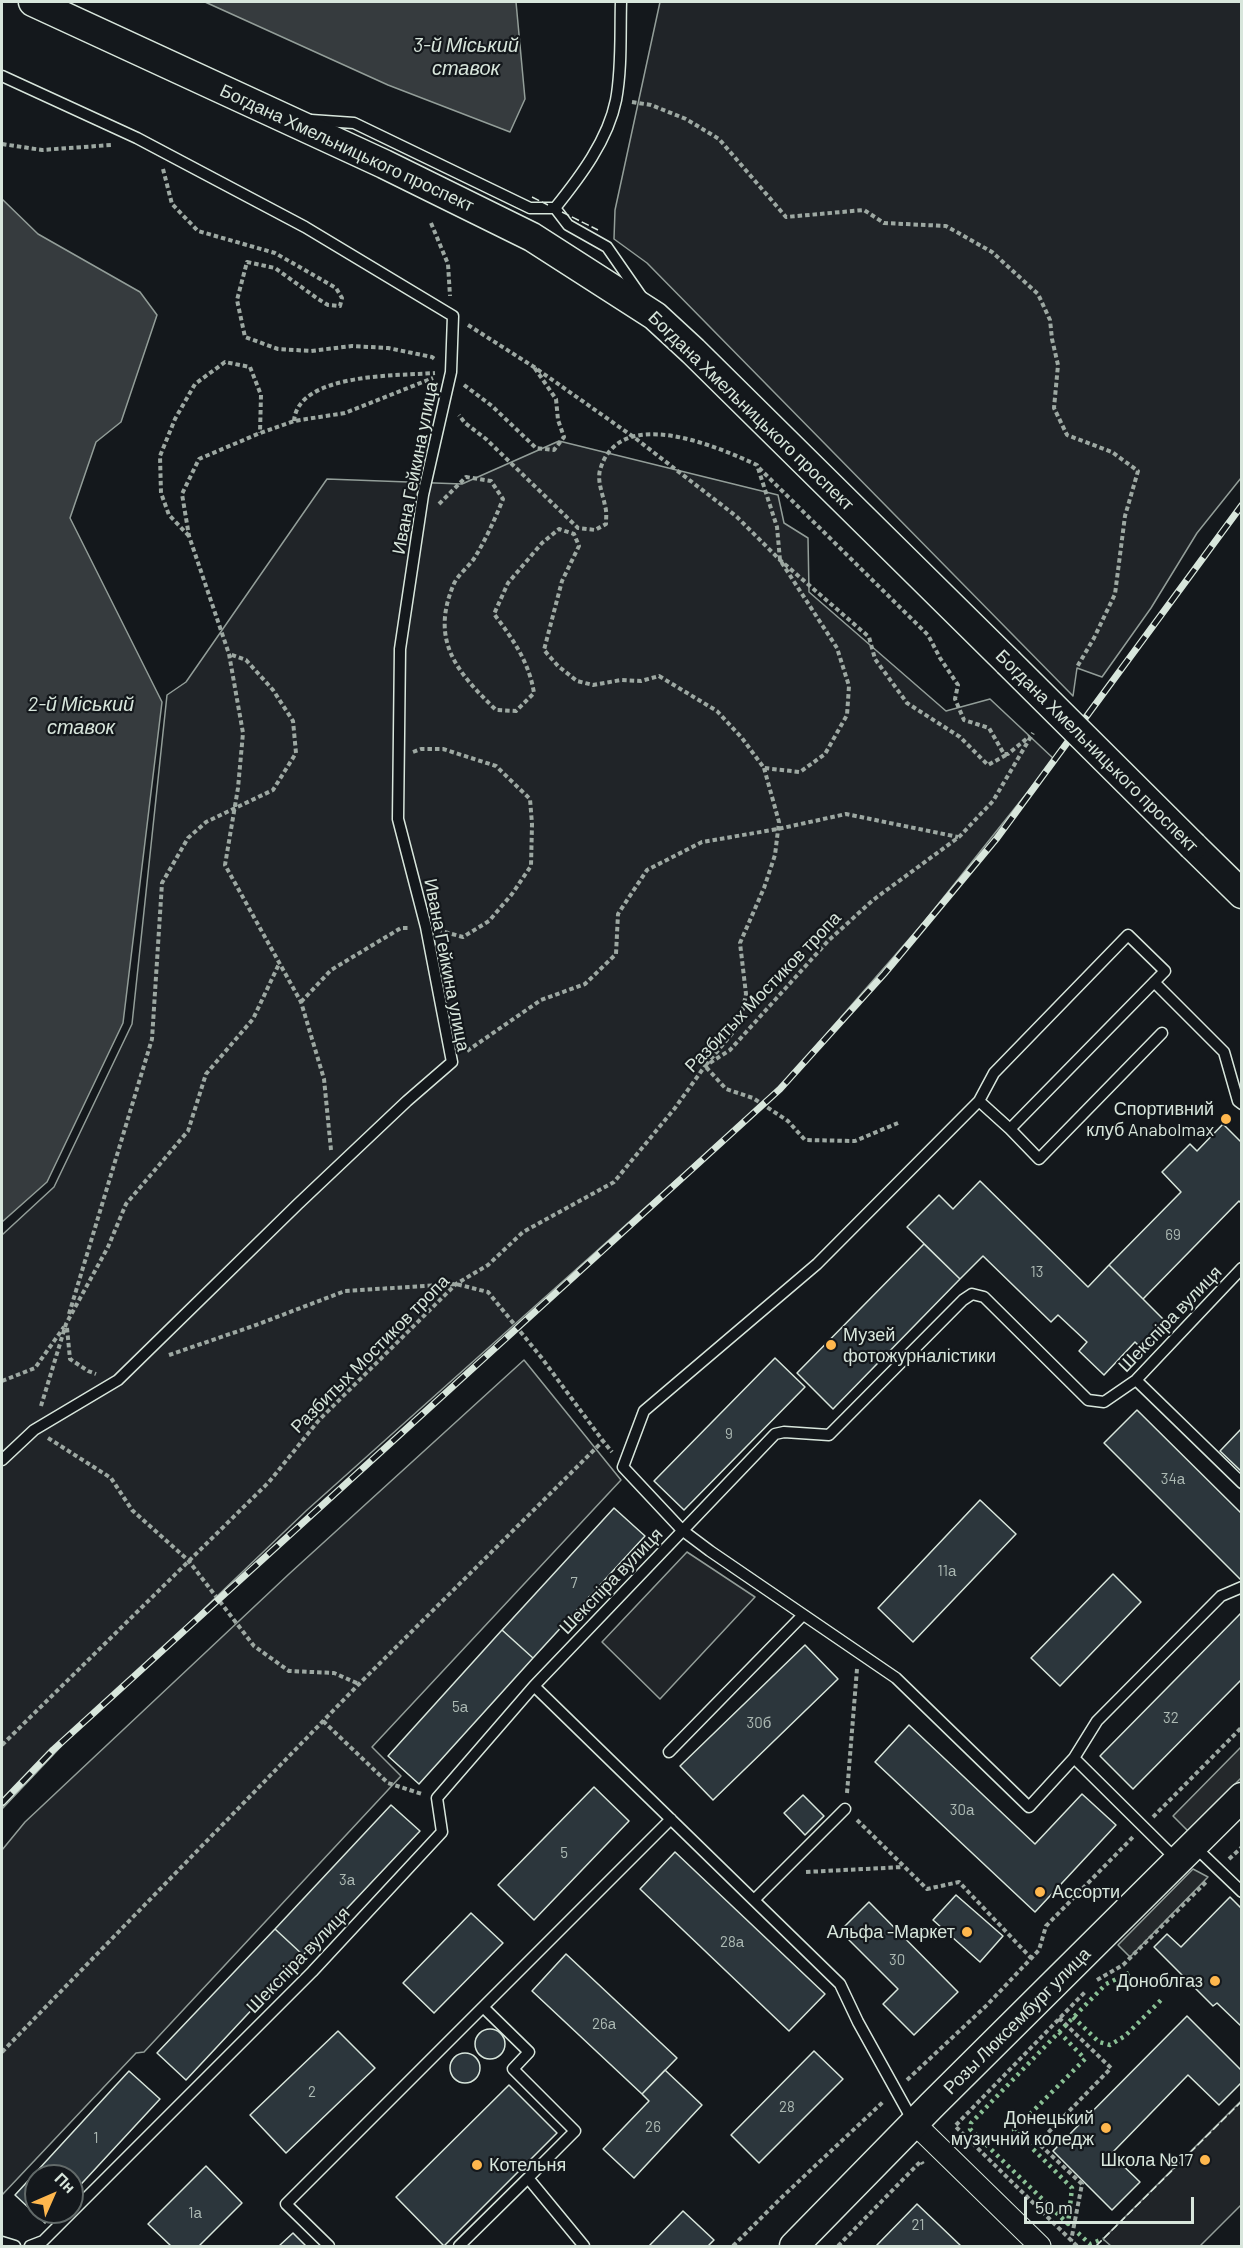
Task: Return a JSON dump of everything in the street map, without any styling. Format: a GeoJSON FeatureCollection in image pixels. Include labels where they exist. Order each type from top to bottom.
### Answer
{"type":"FeatureCollection","features":[{"type":"Feature","properties":{"kind":"main road","name":"Богдана Хмельницького проспект"},"geometry":{"type":"LineString","coordinates":[[33,2],[453,197],[532,237],[655,316],[1242,894]]}},
{"type":"Feature","properties":{"kind":"main road","name":"Розы Люксембург улица"},"geometry":{"type":"LineString","coordinates":[[794,2247],[914,2123],[1242,1797]]}},
{"type":"Feature","properties":{"kind":"street"},"geometry":{"type":"LineString","coordinates":[[914,2123],[1040,2247]]}},
{"type":"Feature","properties":{"kind":"lane"},"geometry":{"type":"LineString","coordinates":[[555,208],[593,155],[604,135],[616,101],[621,2]]}},
{"type":"Feature","properties":{"kind":"lane"},"geometry":{"type":"LineString","coordinates":[[2,76],[137,138],[305,227],[453,315]]}},
{"type":"Feature","properties":{"kind":"lane"},"geometry":{"type":"LineString","coordinates":[[287,119],[354,123],[530,208],[555,208]]}},
{"type":"Feature","properties":{"kind":"lane"},"geometry":{"type":"LineString","coordinates":[[555,208],[568,225],[607,247],[655,316]]}},
{"type":"Feature","properties":{"kind":"lane","name":"Ивана Гейкина улица"},"geometry":{"type":"LineString","coordinates":[[2,1460],[34,1430],[118,1380],[332,1171],[452,1062],[426,927],[398,819],[400,649],[423,495],[451,372],[453,315]]}},
{"type":"Feature","properties":{"kind":"lane"},"geometry":{"type":"LineString","coordinates":[[1010,1129],[1165,971],[1128,935],[994,1074],[979,1101],[817,1264],[644,1411],[623,1467],[682,1530],[896,1678],[1029,1807],[1074,1758],[1097,1721],[1221,1596],[1242,1587]]}},
{"type":"Feature","properties":{"kind":"lane"},"geometry":{"type":"LineString","coordinates":[[1154,982],[1224,1052],[1239,1101],[1242,1104]]}},
{"type":"Feature","properties":{"kind":"lane"},"geometry":{"type":"LineString","coordinates":[[979,1101],[1039,1159],[1162,1033]]}},
{"type":"Feature","properties":{"kind":"lane","name":"Шекспіра вулиця"},"geometry":{"type":"LineString","coordinates":[[84,2200],[312,1972],[442,1832],[437,1798],[534,1686],[775,1434],[784,1432],[830,1435],[963,1300],[972,1294],[984,1297],[1088,1400],[1104,1402],[1136,1380],[1242,1269]]}},
{"type":"Feature","properties":{"kind":"lane"},"geometry":{"type":"LineString","coordinates":[[1136,1380],[1242,1483]]}},
{"type":"Feature","properties":{"kind":"lane"},"geometry":{"type":"LineString","coordinates":[[669,1752],[803,1615]]}},
{"type":"Feature","properties":{"kind":"lane"},"geometry":{"type":"LineString","coordinates":[[534,1686],[840,1984],[895,2092],[914,2123]]}},
{"type":"Feature","properties":{"kind":"lane"},"geometry":{"type":"LineString","coordinates":[[1074,1758],[1143,1827],[1186,1854],[1219,1870],[1242,1892]]}},
{"type":"Feature","properties":{"kind":"lane"},"geometry":{"type":"LineString","coordinates":[[754,1900],[845,1809]]}},
{"type":"Feature","properties":{"kind":"lane"},"geometry":{"type":"LineString","coordinates":[[329,2247],[285,2204],[671,1819]]}},
{"type":"Feature","properties":{"kind":"lane"},"geometry":{"type":"LineString","coordinates":[[459,2247],[575,2131],[513,2069],[529,2052],[483,2007]]}},
{"type":"Feature","properties":{"kind":"lane"},"geometry":{"type":"LineString","coordinates":[[528,2178],[584,2247]]}},
{"type":"Feature","properties":{"kind":"lane","name":"Шекспіра вулиця"},"geometry":{"type":"LineString","coordinates":[[30,2247],[43,2241],[60,2224]]}},
{"type":"Feature","properties":{"kind":"lane"},"geometry":{"type":"LineString","coordinates":[[2,2242],[15,2247]]}},
{"type":"Feature","properties":{"kind":"path"},"geometry":{"type":"LineString","coordinates":[[616,101],[651,105],[686,119],[718,139],[786,217],[864,210],[884,223],[946,226],[992,252],[1038,294],[1050,320],[1058,365],[1054,408],[1067,435],[1112,452],[1138,471],[1125,516],[1115,594],[1077,668]]}},
{"type":"Feature","properties":{"kind":"path"},"geometry":{"type":"LineString","coordinates":[[2,144],[42,150],[72,149],[130,142],[137,138]]}},
{"type":"Feature","properties":{"kind":"path"},"geometry":{"type":"LineString","coordinates":[[160,151],[172,204],[198,231],[274,253],[336,288],[342,298],[340,306],[328,305],[275,268],[247,262],[237,300],[245,337],[278,349],[311,351],[352,346],[388,348],[432,357],[467,388],[492,405],[536,448],[554,450],[564,437],[558,420],[556,399],[534,367]]}},
{"type":"Feature","properties":{"kind":"path"},"geometry":{"type":"LineString","coordinates":[[430,223],[448,264],[453,315],[534,367],[635,438],[736,516],[780,560],[869,637],[875,658],[907,703],[960,737],[988,765],[1008,754],[1033,733],[993,801],[959,837],[846,814],[702,842],[647,870],[618,914],[616,954],[585,984],[541,1000],[452,1062]]}},
{"type":"Feature","properties":{"kind":"path"},"geometry":{"type":"LineString","coordinates":[[189,536],[169,515],[161,493],[160,456],[175,419],[195,384],[225,362],[249,367],[261,395],[260,433]]}},
{"type":"Feature","properties":{"kind":"path"},"geometry":{"type":"LineString","coordinates":[[332,1171],[331,1132],[324,1079],[301,1002],[225,865],[238,788],[243,733],[229,654],[189,536],[182,494],[199,459],[294,421],[345,412],[451,372]]}},
{"type":"Feature","properties":{"kind":"path"},"geometry":{"type":"LineString","coordinates":[[294,421],[303,399],[334,383],[381,374],[451,372]]}},
{"type":"Feature","properties":{"kind":"path"},"geometry":{"type":"LineString","coordinates":[[454,411],[579,528],[595,530],[606,524],[606,508],[600,491],[600,472],[609,449],[621,441],[647,433],[705,443],[757,465],[928,635],[958,685],[955,699],[964,720],[989,728],[1004,754],[1008,754]]}},
{"type":"Feature","properties":{"kind":"path"},"geometry":{"type":"LineString","coordinates":[[757,465],[777,527],[780,560],[837,648],[849,686],[847,715],[825,754],[800,772],[764,768]]}},
{"type":"Feature","properties":{"kind":"path"},"geometry":{"type":"LineString","coordinates":[[418,526],[466,477],[491,481],[503,499],[475,559],[453,585],[444,624],[448,651],[471,685],[496,710],[516,711],[534,693],[531,676],[519,648],[494,614],[508,583],[542,543],[559,529],[574,534],[579,546],[562,581],[544,650],[558,666],[577,681],[593,685],[621,680],[641,681],[659,676],[717,711],[742,738],[764,768],[779,822],[775,855],[768,877],[740,943],[746,994],[740,1024],[705,1066],[726,1089],[753,1098],[788,1120],[805,1140],[855,1141],[898,1123]]}},
{"type":"Feature","properties":{"kind":"path"},"geometry":{"type":"LineString","coordinates":[[229,654],[246,660],[273,690],[293,721],[296,753],[273,790],[206,822],[188,838],[162,883],[152,1039],[34,1430],[111,1478],[132,1509],[188,1560],[254,1646],[289,1671],[334,1673],[359,1684]]}},
{"type":"Feature","properties":{"kind":"path"},"geometry":{"type":"LineString","coordinates":[[301,1002],[331,970],[401,928],[426,927],[464,937],[489,921],[512,894],[531,866],[530,799],[496,766],[443,749],[422,749],[399,756]]}},
{"type":"Feature","properties":{"kind":"path","name":"Разбитых Мостиков тропа"},"geometry":{"type":"LineString","coordinates":[[2,1745],[269,1482],[319,1420],[456,1284],[488,1265],[523,1233],[614,1182],[675,1108],[705,1066],[730,1050],[828,941],[866,906],[959,837]]}},
{"type":"Feature","properties":{"kind":"path"},"geometry":{"type":"LineString","coordinates":[[2,1381],[35,1368],[66,1324],[108,1247],[126,1204],[188,1131],[206,1074],[253,1019],[279,964]]}},
{"type":"Feature","properties":{"kind":"path"},"geometry":{"type":"LineString","coordinates":[[159,1358],[256,1325],[345,1291],[456,1284],[488,1292],[541,1357],[623,1467]]}},
{"type":"Feature","properties":{"kind":"path"},"geometry":{"type":"LineString","coordinates":[[66,1324],[70,1359],[88,1371],[118,1380]]}},
{"type":"Feature","properties":{"kind":"path"},"geometry":{"type":"LineString","coordinates":[[2,2052],[359,1684],[603,1441]]}},
{"type":"Feature","properties":{"kind":"path"},"geometry":{"type":"LineString","coordinates":[[858,1652],[845,1809],[927,1889],[958,1882],[1031,1958]]}},
{"type":"Feature","properties":{"kind":"path"},"geometry":{"type":"LineString","coordinates":[[323,1721],[388,1784],[437,1798]]}},
{"type":"Feature","properties":{"kind":"path"},"geometry":{"type":"LineString","coordinates":[[733,2247],[781,2198],[987,2005],[1039,1950],[1046,1926],[1242,1727]]}},
{"type":"Feature","properties":{"kind":"path"},"geometry":{"type":"LineString","coordinates":[[1077,2247],[955,2126],[1100,1977],[1124,1965],[1242,1847]]}},
{"type":"Feature","properties":{"kind":"path"},"geometry":{"type":"LineString","coordinates":[[781,1874],[904,1867]]}},
{"type":"Feature","properties":{"kind":"path"},"geometry":{"type":"LineString","coordinates":[[1059,2018],[1111,2068],[1038,2143],[1082,2184],[1071,2241]]}},
{"type":"Feature","properties":{"kind":"path"},"geometry":{"type":"LineString","coordinates":[[838,2247],[921,2161]]}},
{"type":"Feature","properties":{"kind":"shaded area"},"geometry":{"type":"Polygon","coordinates":[[[660,2],[1241,2],[1241,478],[1197,533],[1151,608],[1102,677],[1077,668],[1073,696],[647,263],[614,239],[615,210],[660,2]]]}},
{"type":"Feature","properties":{"kind":"shaded area"},"geometry":{"type":"Polygon","coordinates":[[[559,441],[778,495],[784,523],[808,538],[809,592],[946,711],[990,699],[1054,759],[924,922],[780,1087],[307,1510],[70,1737],[2,1809],[2,1235],[54,1187],[132,1024],[167,695],[186,682],[327,479],[462,484],[559,441]]]}},
{"type":"Feature","properties":{"kind":"shaded area"},"geometry":{"type":"Polygon","coordinates":[[[524,1360],[621,1480],[372,1747],[401,1776],[144,2052],[136,2053],[31,2164],[24,2164],[24,2172],[2,2195],[2,1850],[25,1822],[289,1574],[524,1360]]]}},
{"type":"Feature","properties":{"kind":"shaded area"},"geometry":{"type":"Polygon","coordinates":[[[687,1552],[755,1597],[660,1699],[602,1642],[687,1552]]]}},
{"type":"Feature","properties":{"kind":"shaded area"},"geometry":{"type":"Polygon","coordinates":[[[1241,1747],[1241,1778],[1188,1831],[1173,1816],[1241,1747]]]}},
{"type":"Feature","properties":{"kind":"shaded area"},"geometry":{"type":"Polygon","coordinates":[[[1193,1869],[1208,1877],[1130,1957],[1118,1945],[1193,1869]]]}},
{"type":"Feature","properties":{"kind":"shaded area","name":"Школа №17"},"geometry":{"type":"Polygon","coordinates":[[[1241,2101],[1241,2205],[1200,2246],[1111,2246],[1103,2239],[1241,2101]]]}},
{"type":"Feature","properties":{"kind":"water","name":"3-й Міський ставок"},"geometry":{"type":"Polygon","coordinates":[[[205,2],[516,2],[525,99],[510,132],[388,85],[205,2]]]}},
{"type":"Feature","properties":{"kind":"water","name":"2-й Міський ставок"},"geometry":{"type":"Polygon","coordinates":[[[2,199],[38,234],[140,292],[157,315],[121,422],[96,442],[70,518],[162,702],[123,1023],[47,1182],[2,1222],[2,199]]]}},
{"type":"Feature","properties":{"kind":"building"},"geometry":{"type":"Polygon","coordinates":[[[1223,1124],[1242,1143],[1242,1204],[1239,1201],[1143,1299],[1109,1265],[1181,1192],[1162,1172],[1190,1144],[1197,1151],[1223,1124]]]}},
{"type":"Feature","properties":{"kind":"building"},"geometry":{"type":"Polygon","coordinates":[[[980,1181],[1088,1287],[1109,1265],[1168,1324],[1143,1350],[1135,1342],[1104,1375],[1079,1351],[1087,1342],[1058,1315],[1051,1322],[983,1256],[960,1279],[907,1227],[939,1195],[953,1209],[980,1181]]]}},
{"type":"Feature","properties":{"kind":"building"},"geometry":{"type":"Polygon","coordinates":[[[924,1244],[960,1279],[833,1409],[797,1373],[924,1244]]]}},
{"type":"Feature","properties":{"kind":"building"},"geometry":{"type":"Polygon","coordinates":[[[775,1358],[805,1387],[684,1510],[654,1481],[775,1358]]]}},
{"type":"Feature","properties":{"kind":"building"},"geometry":{"type":"Polygon","coordinates":[[[1137,1410],[1242,1514],[1242,1577],[1240,1579],[1104,1443],[1137,1410]]]}},
{"type":"Feature","properties":{"kind":"building"},"geometry":{"type":"Polygon","coordinates":[[[1242,1428],[1242,1472],[1220,1451],[1242,1428]]]}},
{"type":"Feature","properties":{"kind":"building"},"geometry":{"type":"Polygon","coordinates":[[[980,1500],[1016,1534],[913,1642],[878,1608],[980,1500]]]}},
{"type":"Feature","properties":{"kind":"building"},"geometry":{"type":"Polygon","coordinates":[[[614,1508],[645,1536],[533,1658],[502,1630],[614,1508]]]}},
{"type":"Feature","properties":{"kind":"building"},"geometry":{"type":"Polygon","coordinates":[[[1113,1574],[1141,1602],[1060,1686],[1031,1658],[1113,1574]]]}},
{"type":"Feature","properties":{"kind":"building"},"geometry":{"type":"Polygon","coordinates":[[[1242,1612],[1242,1679],[1133,1789],[1100,1756],[1242,1612]]]}},
{"type":"Feature","properties":{"kind":"building"},"geometry":{"type":"Polygon","coordinates":[[[502,1630],[533,1658],[419,1784],[388,1756],[502,1630]]]}},
{"type":"Feature","properties":{"kind":"building"},"geometry":{"type":"Polygon","coordinates":[[[805,1645],[838,1679],[713,1800],[680,1766],[805,1645]]]}},
{"type":"Feature","properties":{"kind":"building"},"geometry":{"type":"Polygon","coordinates":[[[909,1725],[1035,1844],[1082,1794],[1116,1825],[1035,1912],[875,1762],[909,1725]]]}},
{"type":"Feature","properties":{"kind":"building"},"geometry":{"type":"Polygon","coordinates":[[[594,1787],[629,1821],[534,1920],[498,1885],[594,1787]]]}},
{"type":"Feature","properties":{"kind":"building"},"geometry":{"type":"Polygon","coordinates":[[[803,1795],[824,1816],[805,1835],[784,1813],[803,1795]]]}},
{"type":"Feature","properties":{"kind":"building"},"geometry":{"type":"Polygon","coordinates":[[[391,1805],[420,1831],[303,1955],[275,1929],[391,1805]]]}},
{"type":"Feature","properties":{"kind":"building"},"geometry":{"type":"Polygon","coordinates":[[[675,1852],[825,1994],[789,2031],[640,1889],[675,1852]]]}},
{"type":"Feature","properties":{"kind":"building"},"geometry":{"type":"Polygon","coordinates":[[[956,1895],[1003,1936],[980,1962],[933,1920],[956,1895]]]}},
{"type":"Feature","properties":{"kind":"building","name":"Доноблгаз"},"geometry":{"type":"Polygon","coordinates":[[[1230,1897],[1242,1909],[1242,2027],[1217,2003],[1213,2006],[1154,1947],[1167,1934],[1181,1947],[1230,1897]]]}},
{"type":"Feature","properties":{"kind":"building"},"geometry":{"type":"Polygon","coordinates":[[[869,1902],[958,1992],[914,2035],[883,2004],[898,1989],[840,1931],[869,1902]]]}},
{"type":"Feature","properties":{"kind":"building"},"geometry":{"type":"Polygon","coordinates":[[[471,1913],[503,1943],[434,2013],[403,1983],[471,1913]]]}},
{"type":"Feature","properties":{"kind":"building"},"geometry":{"type":"Polygon","coordinates":[[[275,1929],[303,1955],[186,2080],[157,2053],[275,1929]]]}},
{"type":"Feature","properties":{"kind":"building"},"geometry":{"type":"Polygon","coordinates":[[[566,1954],[677,2058],[642,2094],[532,1991],[566,1954]]]}},
{"type":"Feature","properties":{"kind":"building","name":"Донецький музичний коледж"},"geometry":{"type":"Polygon","coordinates":[[[1187,2016],[1242,2071],[1242,2082],[1219,2105],[1188,2075],[1111,2154],[1140,2182],[1112,2210],[1053,2151],[1187,2016]]]}},
{"type":"Feature","properties":{"kind":"building"},"geometry":{"type":"Polygon","coordinates":[[[490,2029],[496,2030],[504,2038],[504,2050],[496,2058],[490,2059],[484,2058],[476,2050],[475,2044],[476,2038],[484,2030],[490,2029]]]}},
{"type":"Feature","properties":{"kind":"building"},"geometry":{"type":"Polygon","coordinates":[[[338,2031],[375,2068],[286,2153],[250,2115],[338,2031]]]}},
{"type":"Feature","properties":{"kind":"building"},"geometry":{"type":"Polygon","coordinates":[[[814,2051],[843,2079],[759,2163],[731,2135],[814,2051]]]}},
{"type":"Feature","properties":{"kind":"building"},"geometry":{"type":"Polygon","coordinates":[[[465,2053],[471,2054],[479,2062],[479,2074],[471,2082],[465,2083],[459,2082],[451,2074],[450,2068],[451,2062],[459,2054],[465,2053]]]}},
{"type":"Feature","properties":{"kind":"building"},"geometry":{"type":"Polygon","coordinates":[[[665,2070],[702,2105],[634,2178],[603,2149],[649,2101],[642,2094],[665,2070]]]}},
{"type":"Feature","properties":{"kind":"building"},"geometry":{"type":"Polygon","coordinates":[[[129,2071],[160,2099],[84,2181],[84,2164],[44,2164],[129,2071]]]}},
{"type":"Feature","properties":{"kind":"building","name":"Котельня"},"geometry":{"type":"Polygon","coordinates":[[[509,2085],[557,2133],[444,2246],[396,2197],[509,2085]]]}},
{"type":"Feature","properties":{"kind":"building"},"geometry":{"type":"Polygon","coordinates":[[[206,2166],[242,2203],[199,2246],[171,2246],[148,2224],[206,2166]]]}},
{"type":"Feature","properties":{"kind":"building"},"geometry":{"type":"Polygon","coordinates":[[[24,2185],[24,2203],[15,2195],[24,2185]]]}},
{"type":"Feature","properties":{"kind":"building"},"geometry":{"type":"Polygon","coordinates":[[[917,2204],[961,2246],[876,2246],[917,2204]]]}},
{"type":"Feature","properties":{"kind":"building"},"geometry":{"type":"Polygon","coordinates":[[[683,2211],[714,2240],[708,2246],[649,2246],[683,2211]]]}},
{"type":"Feature","properties":{"kind":"building"},"geometry":{"type":"Polygon","coordinates":[[[293,2233],[306,2246],[279,2246],[293,2233]]]}},
{"type":"Feature","properties":{"kind":"railway"},"geometry":{"type":"LineString","coordinates":[[2,1803],[53,1750],[780,1089],[884,974],[997,838],[1242,505]]}},
{"type":"Feature","properties":{"kind":"hedge"},"geometry":{"type":"LineString","coordinates":[[1059,2032],[1085,2059],[1014,2130],[1072,2188],[1068,2224],[970,2129],[971,2123],[1059,2032],[1106,1984],[1131,1972]]}},
{"type":"Feature","properties":{"kind":"hedge"},"geometry":{"type":"LineString","coordinates":[[1073,2017],[1099,2042],[1110,2045],[1125,2036],[1163,1998]]}},
{"type":"Feature","properties":{"kind":"hedge"},"geometry":{"type":"LineString","coordinates":[[1078,2233],[1090,2244],[1103,2239]]}},
{"type":"Feature","properties":{"kind":"fence"},"geometry":{"type":"LineString","coordinates":[[532,197],[548,205]]}},
{"type":"Feature","properties":{"kind":"fence"},"geometry":{"type":"LineString","coordinates":[[562,212],[598,230]]}},
{"type":"Feature","properties":{"kind":"fence"},"geometry":{"type":"LineString","coordinates":[[1096,2246],[1242,2101]]}},
{"type":"Feature","properties":{"kind":"place","name":"Спортивний клуб Anabolmax"},"geometry":{"type":"Point","coordinates":[1226,1119]}},
{"type":"Feature","properties":{"kind":"place","name":"Музей фотожурналістики"},"geometry":{"type":"Point","coordinates":[831,1345]}},
{"type":"Feature","properties":{"kind":"place","name":"Ассорти"},"geometry":{"type":"Point","coordinates":[1040,1892]}},
{"type":"Feature","properties":{"kind":"place","name":"Альфа -Маркет"},"geometry":{"type":"Point","coordinates":[967,1932]}},
{"type":"Feature","properties":{"kind":"place","name":"Доноблгаз"},"geometry":{"type":"Point","coordinates":[1215,1981]}},
{"type":"Feature","properties":{"kind":"place","name":"Донецький музичний коледж"},"geometry":{"type":"Point","coordinates":[1106,2128]}},
{"type":"Feature","properties":{"kind":"place","name":"Школа №17"},"geometry":{"type":"Point","coordinates":[1205,2160]}},
{"type":"Feature","properties":{"kind":"place","name":"Котельня"},"geometry":{"type":"Point","coordinates":[477,2165]}}]}
